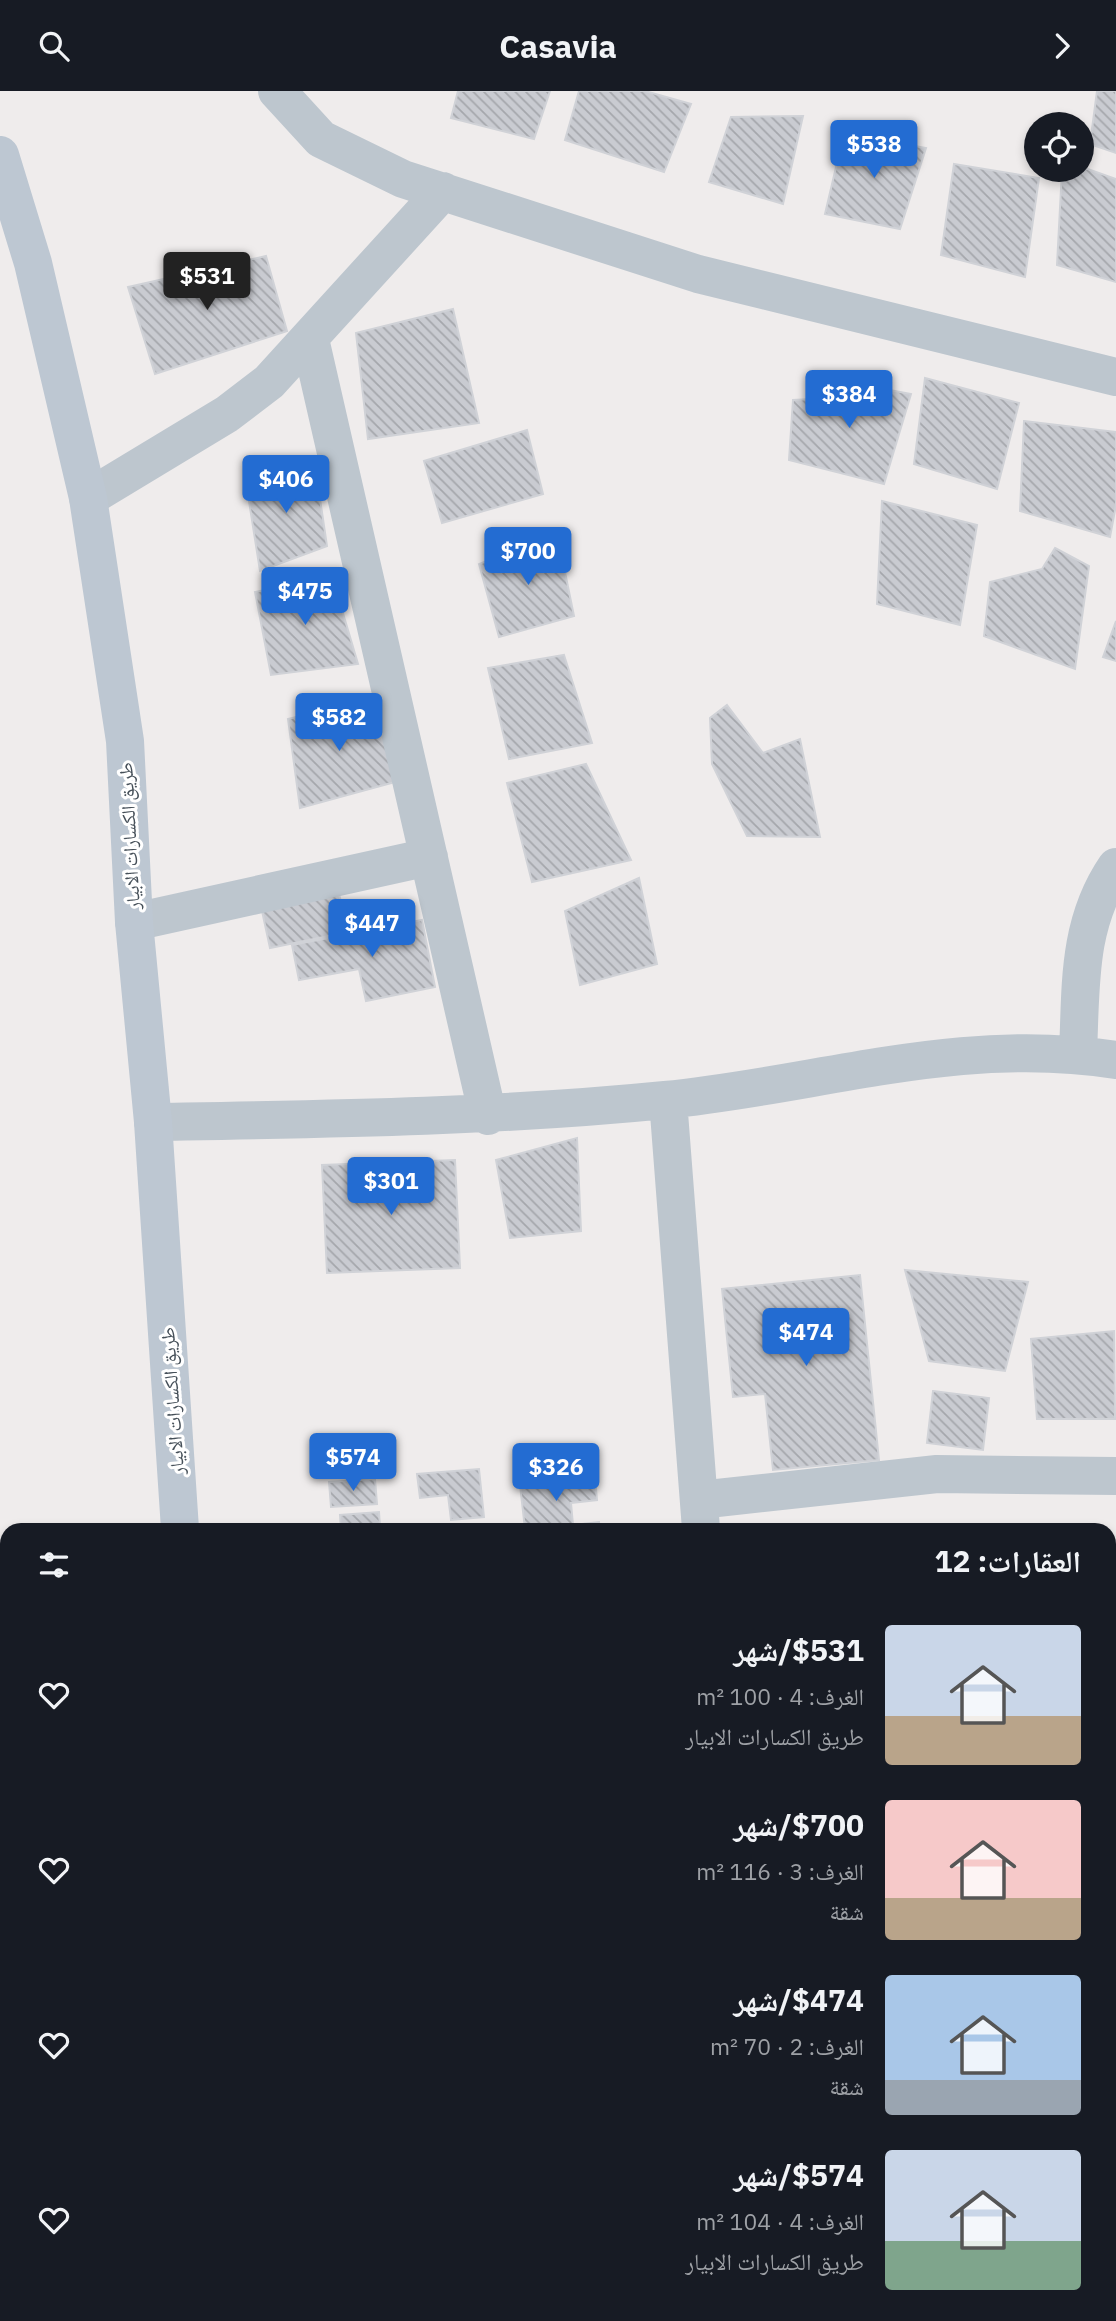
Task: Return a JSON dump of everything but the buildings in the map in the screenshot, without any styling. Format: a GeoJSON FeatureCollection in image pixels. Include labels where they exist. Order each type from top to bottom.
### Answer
{"type":"FeatureCollection","features":[{"type":"Feature","properties":{"kind":"street"},"geometry":{"type":"LineString","coordinates":[[277,91],[321,139],[403,179],[698,274],[1116,377]]}},
{"type":"Feature","properties":{"kind":"street","name":"طريق الكسارات الابيار"},"geometry":{"type":"LineString","coordinates":[[0,155],[33,263],[88,498],[125,741],[134,922],[153,1122],[180,1523]]}},
{"type":"Feature","properties":{"kind":"street"},"geometry":{"type":"LineString","coordinates":[[88,498],[227,414],[270,382],[443,191]]}},
{"type":"Feature","properties":{"kind":"street"},"geometry":{"type":"LineString","coordinates":[[310,339],[488,1115]]}},
{"type":"Feature","properties":{"kind":"street"},"geometry":{"type":"LineString","coordinates":[[134,922],[429,857]]}},
{"type":"Feature","properties":{"kind":"street"},"geometry":{"type":"LineString","coordinates":[[1078,1054],[1084,939],[1101,888],[1116,867]]}},
{"type":"Feature","properties":{"kind":"street"},"geometry":{"type":"LineString","coordinates":[[153,1122],[488,1115],[668,1100],[867,1066],[973,1054],[1078,1054],[1116,1060]]}},
{"type":"Feature","properties":{"kind":"street"},"geometry":{"type":"LineString","coordinates":[[668,1100],[700,1515],[937,1474],[1116,1476]]}}]}
